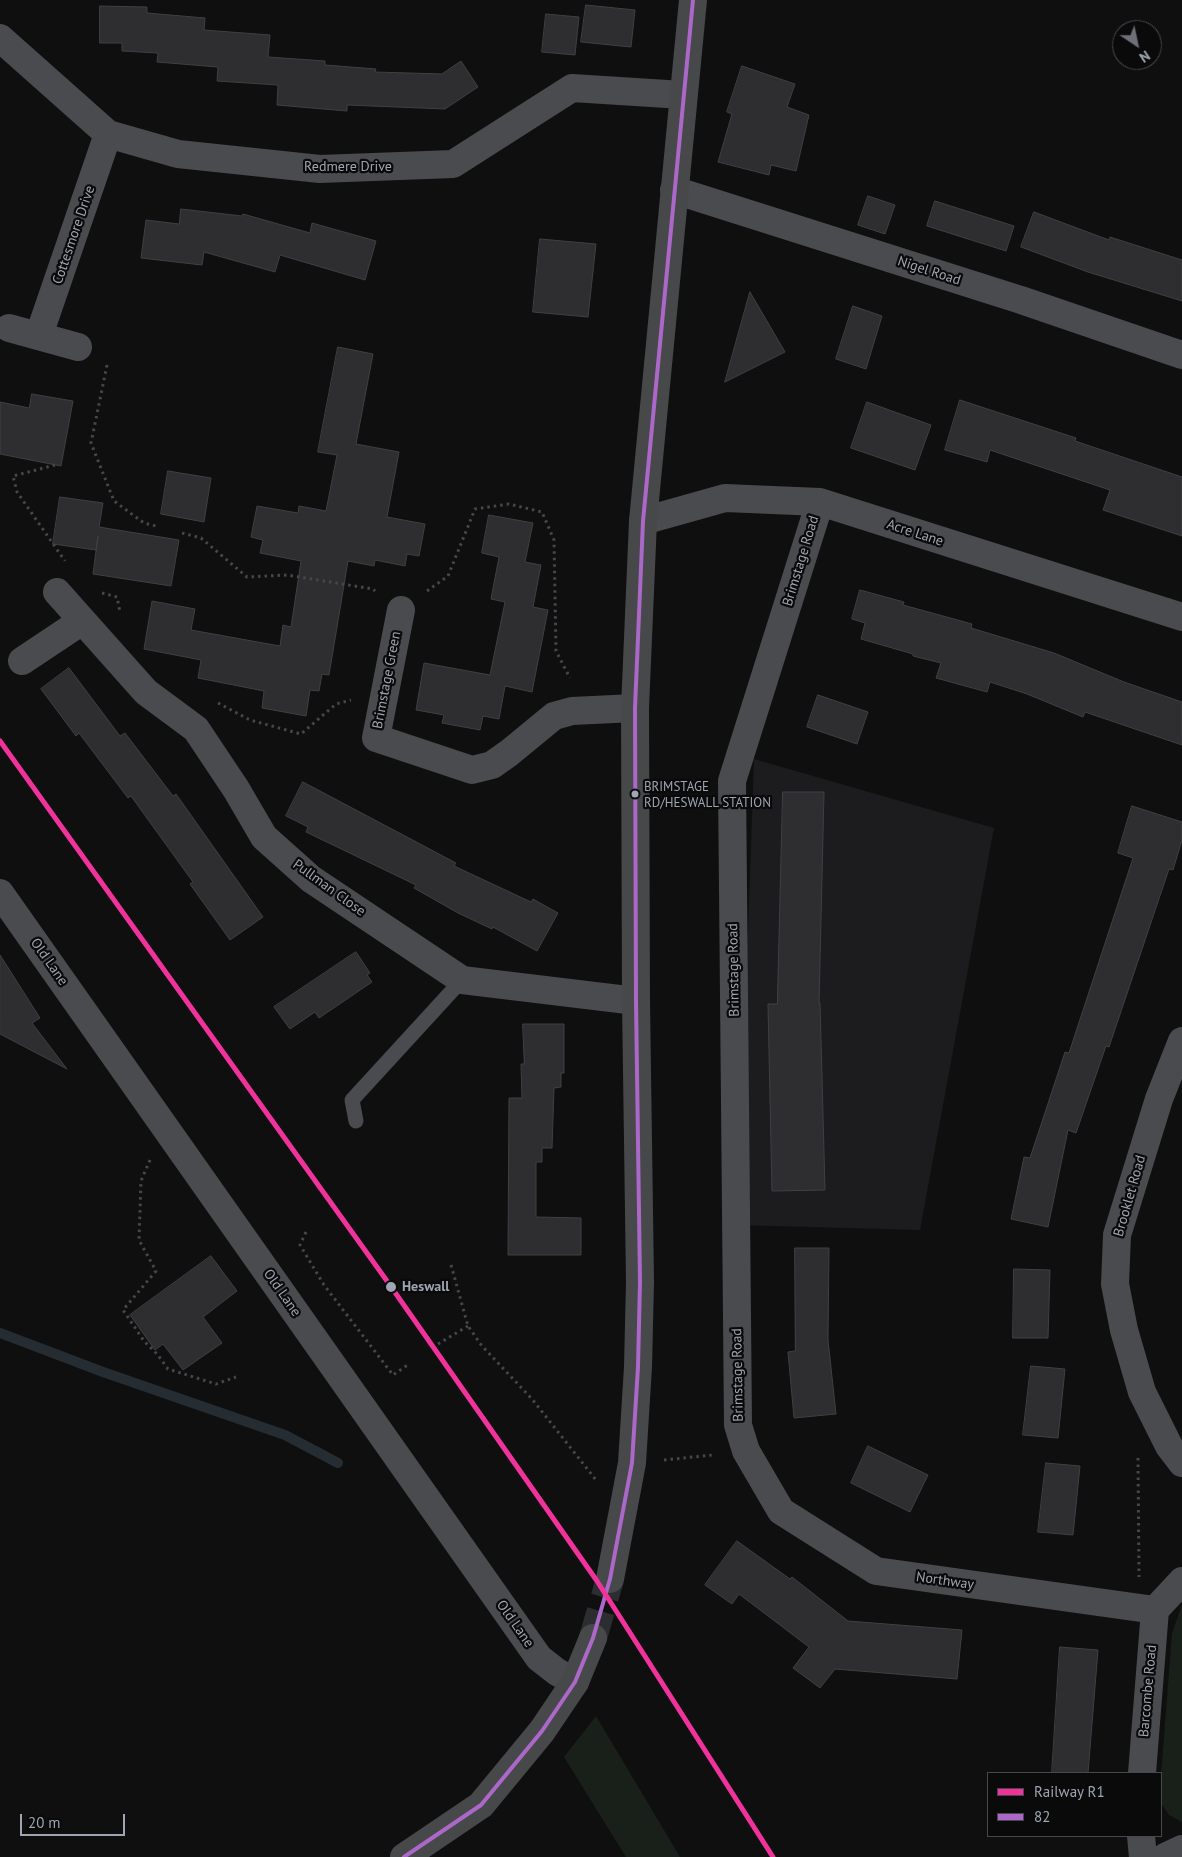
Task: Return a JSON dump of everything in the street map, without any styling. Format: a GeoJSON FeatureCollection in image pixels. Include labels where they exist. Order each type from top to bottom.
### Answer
{"type":"FeatureCollection","features":[{"type":"Feature","properties":{"kind":"main road"},"geometry":{"type":"LineString","coordinates":[[610,1580],[632,1463],[638,1367],[640,1282],[636,1001],[635,708],[644,521],[693,0]]}},
{"type":"Feature","properties":{"kind":"main road"},"geometry":{"type":"LineString","coordinates":[[404,1857],[481,1805],[542,1731],[574,1682],[593,1638]]}},
{"type":"Feature","properties":{"kind":"street","name":"Redmere Drive"},"geometry":{"type":"LineString","coordinates":[[0,38],[108,134],[178,154],[320,169],[452,164],[572,88],[683,95]]}},
{"type":"Feature","properties":{"kind":"street","name":"Cottesmore Drive"},"geometry":{"type":"LineString","coordinates":[[39,335],[108,134]]}},
{"type":"Feature","properties":{"kind":"street","name":"Nigel Road"},"geometry":{"type":"LineString","coordinates":[[674,190],[1021,300],[1182,355]]}},
{"type":"Feature","properties":{"kind":"street"},"geometry":{"type":"LineString","coordinates":[[9,328],[78,347]]}},
{"type":"Feature","properties":{"kind":"street","name":"Acre Lane"},"geometry":{"type":"LineString","coordinates":[[644,521],[725,498],[820,502],[1182,618]]}},
{"type":"Feature","properties":{"kind":"street","name":"Brimstage Road"},"geometry":{"type":"LineString","coordinates":[[746,1451],[738,1425],[732,781],[820,502]]}},
{"type":"Feature","properties":{"kind":"street","name":"Pullman Close"},"geometry":{"type":"LineString","coordinates":[[58,592],[146,692],[196,729],[236,789],[264,837],[311,879],[462,980],[636,1001]]}},
{"type":"Feature","properties":{"kind":"street","name":"Brimstage Green"},"geometry":{"type":"LineString","coordinates":[[401,610],[376,738],[472,770],[492,765],[554,716],[572,711],[635,708]]}},
{"type":"Feature","properties":{"kind":"street"},"geometry":{"type":"LineString","coordinates":[[22,661],[82,621]]}},
{"type":"Feature","properties":{"kind":"street","name":"Old Lane"},"geometry":{"type":"LineString","coordinates":[[0,893],[539,1658],[556,1672],[574,1682]]}},
{"type":"Feature","properties":{"kind":"street","name":"Brooklet Road"},"geometry":{"type":"LineString","coordinates":[[1182,1041],[1159,1099],[1116,1235],[1115,1284],[1124,1330],[1142,1392],[1168,1446],[1182,1463]]}},
{"type":"Feature","properties":{"kind":"street","name":"Northway"},"geometry":{"type":"LineString","coordinates":[[746,1451],[781,1511],[876,1571],[1147,1608]]}},
{"type":"Feature","properties":{"kind":"street"},"geometry":{"type":"LineString","coordinates":[[1147,1608],[1182,1581]]}},
{"type":"Feature","properties":{"kind":"street","name":"Barcombe Road"},"geometry":{"type":"LineString","coordinates":[[1142,1772],[1147,1608]]}},
{"type":"Feature","properties":{"kind":"street"},"geometry":{"type":"LineString","coordinates":[[1141,1837],[1143,1857]]}},
{"type":"Feature","properties":{"kind":"street"},"geometry":{"type":"LineString","coordinates":[[1165,1857],[1182,1849]]}},
{"type":"Feature","properties":{"kind":"lane"},"geometry":{"type":"LineString","coordinates":[[356,1121],[352,1100],[462,980]]}},
{"type":"Feature","properties":{"kind":"path"},"geometry":{"type":"LineString","coordinates":[[107,364],[92,443],[114,501],[144,523],[156,526]]}},
{"type":"Feature","properties":{"kind":"path"},"geometry":{"type":"LineString","coordinates":[[55,465],[13,476],[17,492],[69,566]]}},
{"type":"Feature","properties":{"kind":"path"},"geometry":{"type":"LineString","coordinates":[[182,533],[201,538],[247,577],[287,575],[373,589],[401,610],[448,576],[475,509],[509,504],[542,512],[554,540],[556,652],[586,710]]}},
{"type":"Feature","properties":{"kind":"path"},"geometry":{"type":"LineString","coordinates":[[94,591],[117,597],[120,614]]}},
{"type":"Feature","properties":{"kind":"path"},"geometry":{"type":"LineString","coordinates":[[210,699],[250,720],[302,734],[336,704],[385,690]]}},
{"type":"Feature","properties":{"kind":"path"},"geometry":{"type":"LineString","coordinates":[[166,1128],[141,1181],[139,1240],[156,1271],[123,1310],[144,1341],[168,1369],[216,1384],[236,1377]]}},
{"type":"Feature","properties":{"kind":"path"},"geometry":{"type":"LineString","coordinates":[[306,1232],[300,1245],[324,1285],[394,1374],[408,1364]]}},
{"type":"Feature","properties":{"kind":"path"},"geometry":{"type":"LineString","coordinates":[[451,1265],[468,1326],[482,1346],[532,1399],[623,1514]]}},
{"type":"Feature","properties":{"kind":"path"},"geometry":{"type":"LineString","coordinates":[[438,1344],[468,1326]]}},
{"type":"Feature","properties":{"kind":"path"},"geometry":{"type":"LineString","coordinates":[[632,1463],[746,1451]]}},
{"type":"Feature","properties":{"kind":"path"},"geometry":{"type":"LineString","coordinates":[[1138,1451],[1147,1608]]}},
{"type":"Feature","properties":{"kind":"shaded area"},"geometry":{"type":"Polygon","coordinates":[[[754,759],[994,828],[920,1230],[738,1225],[754,759]]]}},
{"type":"Feature","properties":{"kind":"shaded area"},"geometry":{"type":"Polygon","coordinates":[[[1182,1605],[1182,1822],[1169,1815],[1162,1804],[1161,1772],[1172,1633],[1182,1605]]]}},
{"type":"Feature","properties":{"kind":"shaded area"},"geometry":{"type":"Polygon","coordinates":[[[596,1716],[680,1857],[626,1857],[564,1757],[596,1716]]]}},
{"type":"Feature","properties":{"kind":"building"},"geometry":{"type":"Polygon","coordinates":[[[586,5],[635,10],[631,47],[581,42],[586,5]]]}},
{"type":"Feature","properties":{"kind":"building"},"geometry":{"type":"Polygon","coordinates":[[[100,6],[147,7],[147,13],[205,18],[204,30],[270,35],[268,57],[325,61],[325,65],[376,69],[375,72],[442,74],[461,61],[478,87],[445,109],[347,105],[347,111],[277,105],[278,85],[217,81],[218,67],[157,62],[158,53],[122,51],[122,43],[100,43],[100,6]]]}},
{"type":"Feature","properties":{"kind":"building"},"geometry":{"type":"Polygon","coordinates":[[[546,14],[579,17],[575,55],[542,52],[546,14]]]}},
{"type":"Feature","properties":{"kind":"building"},"geometry":{"type":"Polygon","coordinates":[[[742,66],[795,84],[787,107],[809,115],[796,171],[771,165],[769,175],[718,162],[732,114],[727,112],[742,66]]]}},
{"type":"Feature","properties":{"kind":"building"},"geometry":{"type":"Polygon","coordinates":[[[868,196],[895,205],[885,234],[858,225],[868,196]]]}},
{"type":"Feature","properties":{"kind":"building"},"geometry":{"type":"Polygon","coordinates":[[[935,201],[1014,226],[1006,251],[927,226],[935,201]]]}},
{"type":"Feature","properties":{"kind":"building"},"geometry":{"type":"Polygon","coordinates":[[[181,209],[242,216],[243,214],[310,233],[312,223],[376,241],[365,280],[280,255],[275,272],[204,252],[202,265],[141,258],[146,220],[179,224],[181,209]]]}},
{"type":"Feature","properties":{"kind":"building"},"geometry":{"type":"Polygon","coordinates":[[[1034,212],[1109,240],[1110,237],[1182,260],[1182,301],[1088,272],[1021,247],[1034,212]]]}},
{"type":"Feature","properties":{"kind":"building"},"geometry":{"type":"Polygon","coordinates":[[[540,239],[596,244],[588,317],[533,312],[540,239]]]}},
{"type":"Feature","properties":{"kind":"building"},"geometry":{"type":"Polygon","coordinates":[[[750,292],[785,352],[725,382],[750,292]]]}},
{"type":"Feature","properties":{"kind":"building"},"geometry":{"type":"Polygon","coordinates":[[[853,306],[882,316],[866,369],[836,359],[853,306]]]}},
{"type":"Feature","properties":{"kind":"building"},"geometry":{"type":"Polygon","coordinates":[[[338,347],[373,354],[356,444],[399,452],[387,517],[425,524],[419,556],[407,554],[405,566],[375,560],[374,566],[348,561],[329,675],[322,674],[319,691],[310,690],[306,716],[262,708],[264,691],[198,678],[201,660],[144,649],[152,601],[195,609],[191,630],[280,646],[283,625],[291,627],[301,561],[260,553],[263,540],[251,537],[257,506],[298,513],[299,506],[326,511],[337,455],[318,452],[338,347]]]}},
{"type":"Feature","properties":{"kind":"building"},"geometry":{"type":"Polygon","coordinates":[[[32,394],[73,401],[61,466],[0,454],[0,402],[29,408],[32,394]]]}},
{"type":"Feature","properties":{"kind":"building"},"geometry":{"type":"Polygon","coordinates":[[[960,400],[1076,438],[1075,441],[1182,477],[1182,536],[1103,510],[1110,490],[990,450],[987,462],[945,450],[960,400]]]}},
{"type":"Feature","properties":{"kind":"building"},"geometry":{"type":"Polygon","coordinates":[[[867,402],[931,425],[915,470],[851,448],[867,402]]]}},
{"type":"Feature","properties":{"kind":"building"},"geometry":{"type":"Polygon","coordinates":[[[168,471],[211,478],[204,522],[161,514],[168,471]]]}},
{"type":"Feature","properties":{"kind":"building"},"geometry":{"type":"Polygon","coordinates":[[[60,497],[103,503],[99,527],[179,540],[171,586],[93,574],[98,536],[96,550],[53,544],[60,497]]]}},
{"type":"Feature","properties":{"kind":"building"},"geometry":{"type":"Polygon","coordinates":[[[489,515],[533,523],[525,562],[541,565],[533,607],[548,610],[532,692],[505,686],[499,719],[483,716],[480,730],[442,723],[444,715],[416,710],[424,663],[490,675],[505,602],[491,599],[499,557],[482,553],[489,515]]]}},
{"type":"Feature","properties":{"kind":"building"},"geometry":{"type":"Polygon","coordinates":[[[860,590],[904,602],[903,605],[972,624],[971,628],[1054,653],[1124,682],[1182,702],[1182,745],[1085,712],[1083,717],[1027,694],[990,682],[987,692],[936,678],[941,663],[861,639],[865,623],[852,619],[860,590]]]}},
{"type":"Feature","properties":{"kind":"building"},"geometry":{"type":"Polygon","coordinates":[[[69,668],[120,736],[125,733],[173,796],[176,794],[263,917],[230,940],[190,884],[193,882],[131,796],[128,798],[79,733],[76,736],[41,689],[69,668]]]}},
{"type":"Feature","properties":{"kind":"building"},"geometry":{"type":"Polygon","coordinates":[[[818,695],[868,712],[857,744],[807,727],[818,695]]]}},
{"type":"Feature","properties":{"kind":"building"},"geometry":{"type":"Polygon","coordinates":[[[303,782],[456,863],[454,866],[531,902],[533,899],[558,913],[537,951],[493,927],[492,929],[458,913],[414,888],[416,885],[306,832],[308,827],[286,816],[303,782]]]}},
{"type":"Feature","properties":{"kind":"building"},"geometry":{"type":"Polygon","coordinates":[[[783,792],[824,792],[819,1003],[825,1190],[772,1191],[768,1004],[777,1004],[783,792]]]}},
{"type":"Feature","properties":{"kind":"building"},"geometry":{"type":"Polygon","coordinates":[[[1132,806],[1182,822],[1182,840],[1173,870],[1169,869],[1109,1047],[1106,1046],[1076,1133],[1068,1130],[1048,1227],[1011,1219],[1024,1157],[1030,1158],[1065,1052],[1069,1053],[1133,858],[1118,853],[1132,806]]]}},
{"type":"Feature","properties":{"kind":"building"},"geometry":{"type":"Polygon","coordinates":[[[356,952],[370,973],[367,975],[372,982],[319,1018],[315,1012],[290,1029],[274,1007],[356,952]]]}},
{"type":"Feature","properties":{"kind":"building"},"geometry":{"type":"Polygon","coordinates":[[[0,955],[40,1018],[32,1023],[67,1069],[0,1034],[0,955]]]}},
{"type":"Feature","properties":{"kind":"building"},"geometry":{"type":"Polygon","coordinates":[[[523,1024],[564,1024],[564,1073],[561,1073],[561,1087],[554,1088],[552,1148],[542,1148],[542,1162],[536,1162],[536,1217],[581,1218],[581,1255],[508,1255],[509,1098],[522,1098],[521,1064],[524,1064],[523,1024]]]}},
{"type":"Feature","properties":{"kind":"building"},"geometry":{"type":"Polygon","coordinates":[[[795,1248],[829,1248],[828,1340],[836,1414],[794,1418],[788,1352],[795,1351],[795,1248]]]}},
{"type":"Feature","properties":{"kind":"building"},"geometry":{"type":"Polygon","coordinates":[[[211,1256],[237,1291],[203,1317],[222,1343],[183,1370],[163,1344],[155,1350],[130,1315],[211,1256]]]}},
{"type":"Feature","properties":{"kind":"building"},"geometry":{"type":"Polygon","coordinates":[[[1014,1269],[1050,1270],[1048,1338],[1013,1338],[1014,1269]]]}},
{"type":"Feature","properties":{"kind":"building"},"geometry":{"type":"Polygon","coordinates":[[[1031,1366],[1065,1369],[1058,1438],[1023,1435],[1031,1366]]]}},
{"type":"Feature","properties":{"kind":"building"},"geometry":{"type":"Polygon","coordinates":[[[868,1446],[928,1475],[910,1512],[851,1483],[868,1446]]]}},
{"type":"Feature","properties":{"kind":"building"},"geometry":{"type":"Polygon","coordinates":[[[1046,1463],[1080,1466],[1073,1535],[1038,1532],[1046,1463]]]}},
{"type":"Feature","properties":{"kind":"building"},"geometry":{"type":"Polygon","coordinates":[[[737,1541],[790,1579],[792,1577],[848,1621],[962,1630],[957,1679],[835,1669],[820,1688],[793,1668],[809,1647],[739,1594],[732,1604],[705,1585],[737,1541]]]}},
{"type":"Feature","properties":{"kind":"building"},"geometry":{"type":"Polygon","coordinates":[[[1060,1647],[1098,1650],[1088,1772],[1052,1772],[1060,1647]]]}},
{"type":"Feature","properties":{"kind":"waterway"},"geometry":{"type":"LineString","coordinates":[[0,1333],[103,1372],[285,1435],[338,1463]]}},
{"type":"Feature","properties":{"kind":"tunnel"},"geometry":{"type":"LineString","coordinates":[[593,1638],[610,1579]]}},
{"type":"Feature","properties":{"kind":"rail line","name":"R1"},"geometry":{"type":"LineString","coordinates":[[0,741],[387,1281],[597,1581],[773,1857]]}},
{"type":"Feature","properties":{"kind":"transit line","name":"82"},"geometry":{"type":"LineString","coordinates":[[404,1857],[481,1805],[542,1731],[575,1682],[593,1638],[610,1579],[632,1463],[638,1367],[640,1282],[636,1001],[635,708],[643,521],[693,0]]}},
{"type":"Feature","properties":{"kind":"place","name":"BRIMSTAGE RD/HESWALL STATION"},"geometry":{"type":"Point","coordinates":[635,794]}},
{"type":"Feature","properties":{"kind":"place","name":"Heswall"},"geometry":{"type":"Point","coordinates":[391,1287]}}]}
